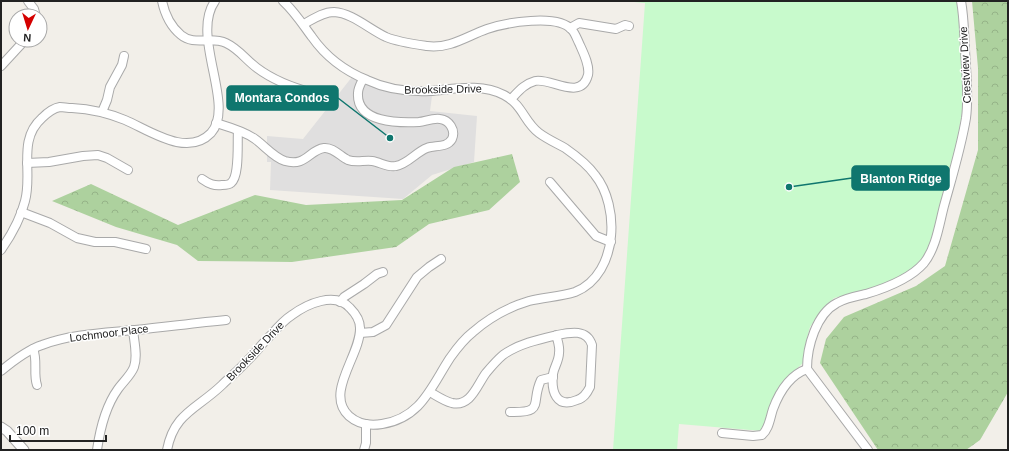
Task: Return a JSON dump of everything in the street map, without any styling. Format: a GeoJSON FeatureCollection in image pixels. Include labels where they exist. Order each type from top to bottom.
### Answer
{"type":"FeatureCollection","features":[{"type":"Feature","properties":{"kind":"street"},"geometry":{"type":"LineString","coordinates":[[162,1],[168,20],[182,36],[192,40],[215,40],[228,44],[237,49],[258,69],[268,75],[294,87],[313,93]]}},
{"type":"Feature","properties":{"kind":"street"},"geometry":{"type":"LineString","coordinates":[[1,250],[21,212],[25,200],[29,138],[34,125],[45,115],[59,107],[81,108],[102,112],[126,120],[140,128],[173,141],[186,143],[197,142],[204,139],[212,131],[219,115],[218,99],[208,40],[208,17],[210,9],[215,1]]}},
{"type":"Feature","properties":{"kind":"street","name":"Brookside Drive"},"geometry":{"type":"LineString","coordinates":[[167,450],[173,430],[180,419],[217,390],[248,360],[290,315],[315,302],[330,300],[340,302],[346,304],[357,315],[360,327],[359,339],[343,381],[340,403],[345,413],[351,419],[366,424],[383,424],[403,417],[420,405],[430,392],[455,351],[475,330],[490,319],[514,306],[540,298],[573,292],[584,287],[593,280],[608,257],[612,230],[611,212],[604,191],[595,175],[565,148],[536,130],[520,108],[511,99],[501,93],[484,88],[473,87],[426,91],[406,90],[378,85],[363,79],[343,68],[327,55],[312,37],[304,24],[283,1]]}},
{"type":"Feature","properties":{"kind":"street","name":"Crestview Drive"},"geometry":{"type":"LineString","coordinates":[[807,369],[808,351],[812,336],[817,326],[830,309],[837,303],[886,288],[904,278],[924,262],[934,245],[956,162],[966,118],[968,101],[961,1]]}},
{"type":"Feature","properties":{"kind":"street"},"geometry":{"type":"LineString","coordinates":[[304,24],[326,13],[340,13],[392,39],[435,47],[448,45],[486,29],[518,22],[549,21],[561,23],[570,28],[586,61],[588,71],[585,81],[574,88],[541,81],[534,81],[524,86],[511,99]]}},
{"type":"Feature","properties":{"kind":"street"},"geometry":{"type":"LineString","coordinates":[[570,28],[579,23],[616,29],[625,25],[629,26]]}},
{"type":"Feature","properties":{"kind":"street"},"geometry":{"type":"LineString","coordinates":[[1,66],[18,48]]}},
{"type":"Feature","properties":{"kind":"street"},"geometry":{"type":"LineString","coordinates":[[102,112],[110,87],[122,65],[124,56]]}},
{"type":"Feature","properties":{"kind":"street"},"geometry":{"type":"LineString","coordinates":[[216,123],[254,138],[278,158],[294,162],[306,159],[323,148],[353,161],[371,161],[394,166],[400,165],[424,149],[444,145],[451,141],[453,135],[452,129],[449,123],[442,119],[417,122],[390,121],[378,119],[369,114],[362,108],[358,95],[363,79]]}},
{"type":"Feature","properties":{"kind":"street"},"geometry":{"type":"LineString","coordinates":[[202,179],[209,184],[214,185],[233,182],[236,173],[238,131]]}},
{"type":"Feature","properties":{"kind":"street"},"geometry":{"type":"LineString","coordinates":[[27,163],[49,162],[98,155],[107,158],[128,170]]}},
{"type":"Feature","properties":{"kind":"street"},"geometry":{"type":"LineString","coordinates":[[550,182],[596,236],[611,242]]}},
{"type":"Feature","properties":{"kind":"street"},"geometry":{"type":"LineString","coordinates":[[21,212],[50,223],[77,238],[95,242],[116,242],[146,249]]}},
{"type":"Feature","properties":{"kind":"street"},"geometry":{"type":"LineString","coordinates":[[360,333],[373,332],[386,326],[417,277],[441,259]]}},
{"type":"Feature","properties":{"kind":"street"},"geometry":{"type":"LineString","coordinates":[[340,302],[344,297],[378,273],[383,272]]}},
{"type":"Feature","properties":{"kind":"street","name":"Lochmoor Place"},"geometry":{"type":"LineString","coordinates":[[1,371],[33,349],[64,338],[226,320]]}},
{"type":"Feature","properties":{"kind":"street"},"geometry":{"type":"LineString","coordinates":[[97,450],[102,425],[108,407],[117,390],[135,366],[136,358],[133,330]]}},
{"type":"Feature","properties":{"kind":"street"},"geometry":{"type":"LineString","coordinates":[[430,392],[451,403],[464,402],[474,394],[487,372],[502,356],[517,348],[556,335],[576,332],[585,334],[590,340],[592,348],[590,387],[587,393],[580,399],[569,402],[562,401],[555,396],[552,377],[559,354],[556,335]]}},
{"type":"Feature","properties":{"kind":"street"},"geometry":{"type":"LineString","coordinates":[[33,349],[35,354],[36,385]]}},
{"type":"Feature","properties":{"kind":"street"},"geometry":{"type":"LineString","coordinates":[[722,433],[753,436],[762,435],[767,429],[774,408],[783,389],[796,374],[807,369],[868,450]]}},
{"type":"Feature","properties":{"kind":"street"},"geometry":{"type":"LineString","coordinates":[[510,412],[524,412],[531,410],[536,403],[541,380],[552,377]]}},
{"type":"Feature","properties":{"kind":"street"},"geometry":{"type":"LineString","coordinates":[[364,450],[366,443],[366,424]]}},
{"type":"Feature","properties":{"kind":"street"},"geometry":{"type":"LineString","coordinates":[[1,427],[7,431],[24,450]]}},
{"type":"Feature","properties":{"kind":"shaded area"},"geometry":{"type":"Polygon","coordinates":[[[352,77],[373,87],[392,93],[432,96],[430,111],[477,116],[474,162],[432,175],[403,199],[270,190],[271,162],[267,162],[267,136],[303,139],[352,77]]]}},
{"type":"Feature","properties":{"kind":"green space"},"geometry":{"type":"Polygon","coordinates":[[[623,1],[958,1],[964,96],[962,114],[955,151],[928,252],[911,270],[901,276],[882,285],[834,298],[820,312],[810,327],[803,363],[791,374],[762,431],[679,424],[677,450],[613,450],[645,3],[623,1]]]}},
{"type":"Feature","properties":{"kind":"green space"},"geometry":{"type":"Polygon","coordinates":[[[972,1],[1008,1],[1008,392],[980,440],[966,450],[878,450],[820,363],[826,339],[844,317],[916,286],[945,266],[978,150],[978,68],[972,1]]]}},
{"type":"Feature","properties":{"kind":"green space"},"geometry":{"type":"Polygon","coordinates":[[[512,154],[520,182],[489,210],[429,224],[396,247],[292,262],[198,261],[177,245],[116,227],[52,201],[91,184],[178,225],[255,195],[306,205],[402,200],[454,167],[512,154]]]}},
{"type":"Feature","properties":{"kind":"place","name":"Montara Condos"},"geometry":{"type":"Point","coordinates":[390,138]}},
{"type":"Feature","properties":{"kind":"place","name":"Blanton Ridge"},"geometry":{"type":"Point","coordinates":[789,187]}}]}
